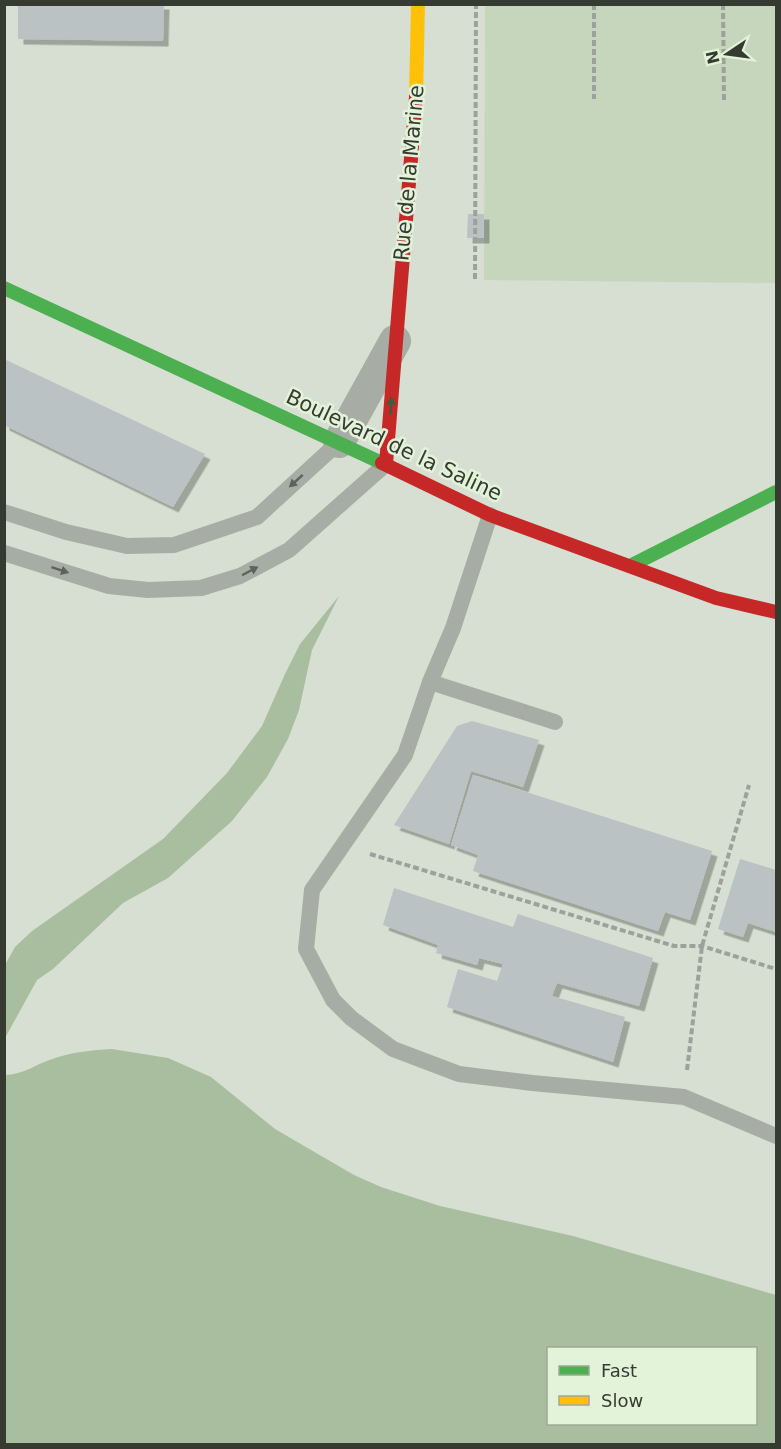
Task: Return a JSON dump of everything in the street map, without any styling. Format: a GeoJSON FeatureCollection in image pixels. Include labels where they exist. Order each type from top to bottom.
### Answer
{"type":"FeatureCollection","features":[{"type":"Feature","properties":{"kind":"main road","name":"Rue de la Marine"},"geometry":{"type":"LineString","coordinates":[[386,464],[416,100],[418,4]]}},
{"type":"Feature","properties":{"kind":"main road","name":"Boulevard de la Saline"},"geometry":{"type":"LineString","coordinates":[[4,288],[339,442],[490,515],[716,598],[777,612]]}},
{"type":"Feature","properties":{"kind":"main road"},"geometry":{"type":"LineString","coordinates":[[630,566],[777,492]]}},
{"type":"Feature","properties":{"kind":"street","name":"Rue de la Marine"},"geometry":{"type":"LineString","coordinates":[[339,442],[395,341]]}},
{"type":"Feature","properties":{"kind":"lane"},"geometry":{"type":"LineString","coordinates":[[4,512],[127,546],[174,545],[257,516],[339,442]]}},
{"type":"Feature","properties":{"kind":"lane"},"geometry":{"type":"LineString","coordinates":[[4,553],[109,586],[148,590],[201,588],[240,576],[289,550],[386,464]]}},
{"type":"Feature","properties":{"kind":"lane"},"geometry":{"type":"LineString","coordinates":[[490,515],[453,628],[430,682],[405,755],[312,890],[306,949],[333,1000],[351,1018],[393,1049],[459,1074],[684,1097],[777,1136]]}},
{"type":"Feature","properties":{"kind":"lane"},"geometry":{"type":"LineString","coordinates":[[430,682],[555,722]]}},
{"type":"Feature","properties":{"kind":"path"},"geometry":{"type":"LineString","coordinates":[[475,279],[476,4]]}},
{"type":"Feature","properties":{"kind":"path"},"geometry":{"type":"LineString","coordinates":[[594,4],[594,99]]}},
{"type":"Feature","properties":{"kind":"path"},"geometry":{"type":"LineString","coordinates":[[723,4],[724,100]]}},
{"type":"Feature","properties":{"kind":"path"},"geometry":{"type":"LineString","coordinates":[[684,1097],[702,946],[749,785]]}},
{"type":"Feature","properties":{"kind":"path"},"geometry":{"type":"LineString","coordinates":[[344,846],[674,946],[702,946],[777,969]]}},
{"type":"Feature","properties":{"kind":"shaded area"},"geometry":{"type":"Polygon","coordinates":[[[485,5],[776,5],[776,283],[484,280],[485,5]]]}},
{"type":"Feature","properties":{"kind":"shaded area"},"geometry":{"type":"Polygon","coordinates":[[[339,596],[312,650],[299,710],[288,739],[267,777],[232,821],[168,878],[123,903],[53,969],[37,980],[5,1038],[5,965],[15,947],[32,931],[163,839],[227,773],[262,726],[300,644],[339,596]]]}},
{"type":"Feature","properties":{"kind":"shaded area"},"geometry":{"type":"Polygon","coordinates":[[[112,1049],[168,1058],[211,1077],[275,1129],[354,1175],[381,1187],[440,1206],[573,1236],[776,1295],[776,1444],[5,1444],[5,1075],[18,1073],[62,1056],[112,1049]]]}},
{"type":"Feature","properties":{"kind":"building"},"geometry":{"type":"Polygon","coordinates":[[[18,4],[164,4],[163,41],[18,39],[18,4]]]}},
{"type":"Feature","properties":{"kind":"building"},"geometry":{"type":"Polygon","coordinates":[[[468,214],[484,214],[484,238],[467,238],[468,214]]]}},
{"type":"Feature","properties":{"kind":"building"},"geometry":{"type":"Polygon","coordinates":[[[4,359],[205,454],[173,507],[4,425],[4,359]]]}},
{"type":"Feature","properties":{"kind":"building"},"geometry":{"type":"Polygon","coordinates":[[[472,721],[539,740],[523,787],[471,771],[449,844],[394,825],[457,726],[472,721]]]}},
{"type":"Feature","properties":{"kind":"building"},"geometry":{"type":"Polygon","coordinates":[[[473,775],[712,851],[690,920],[665,912],[658,931],[473,871],[478,855],[451,845],[473,775]]]}},
{"type":"Feature","properties":{"kind":"building"},"geometry":{"type":"Polygon","coordinates":[[[740,859],[776,870],[776,932],[748,923],[743,937],[718,929],[740,859]]]}},
{"type":"Feature","properties":{"kind":"building"},"geometry":{"type":"Polygon","coordinates":[[[394,888],[513,927],[518,914],[653,958],[639,1006],[557,983],[552,996],[625,1017],[613,1062],[447,1007],[458,969],[497,981],[503,964],[479,958],[477,965],[436,953],[438,945],[383,925],[394,888]]]}},
{"type":"Feature","properties":{"kind":"traffic: fast"},"geometry":{"type":"LineString","coordinates":[[4,288],[382,463]]}},
{"type":"Feature","properties":{"kind":"traffic: fast"},"geometry":{"type":"LineString","coordinates":[[630,566],[776,492]]}},
{"type":"Feature","properties":{"kind":"traffic: slow"},"geometry":{"type":"LineString","coordinates":[[416,97],[418,4]]}},
{"type":"Feature","properties":{"kind":"traffic: jam"},"geometry":{"type":"LineString","coordinates":[[386,464],[416,97]]}},
{"type":"Feature","properties":{"kind":"traffic: jam"},"geometry":{"type":"LineString","coordinates":[[382,463],[490,515],[716,598],[776,612]]}}]}
